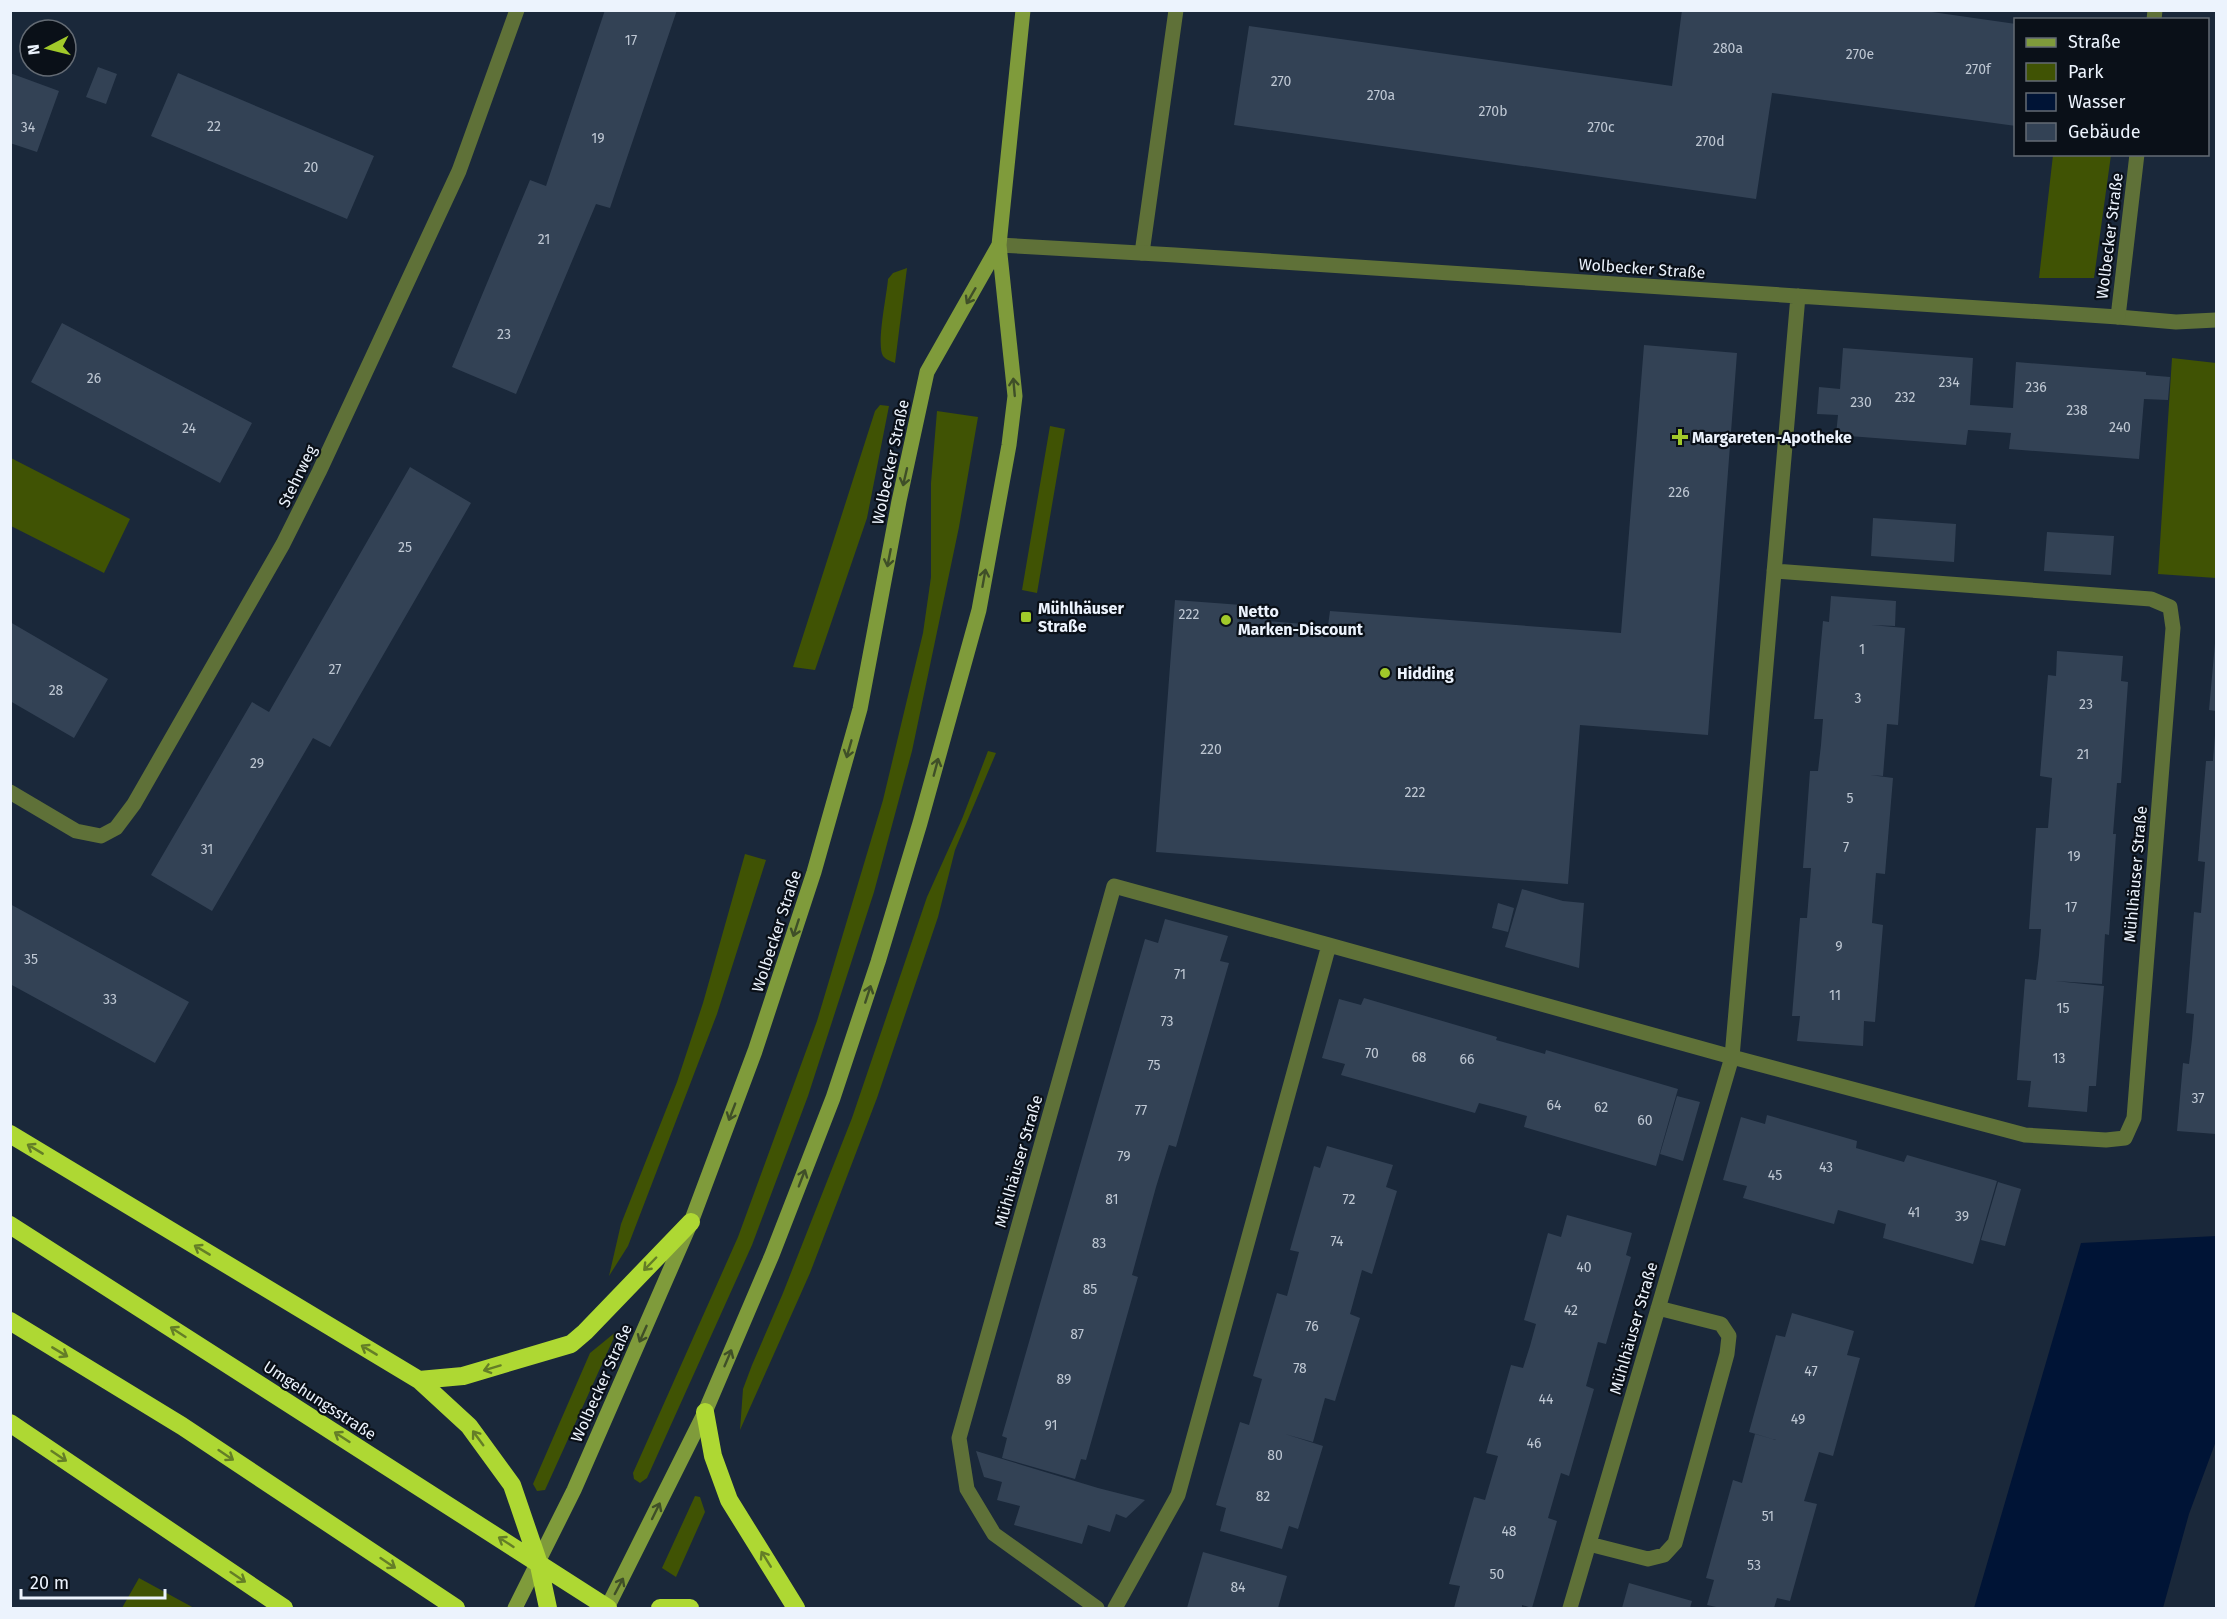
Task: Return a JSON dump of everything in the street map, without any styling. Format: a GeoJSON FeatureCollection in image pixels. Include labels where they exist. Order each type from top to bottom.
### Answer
{"type":"FeatureCollection","features":[{"type":"Feature","properties":{"kind":"highway"},"geometry":{"type":"LineString","coordinates":[[10,1134],[419,1380],[469,1426],[512,1485],[538,1561],[548,1608]]}},
{"type":"Feature","properties":{"kind":"highway"},"geometry":{"type":"LineString","coordinates":[[419,1380],[464,1376],[572,1344],[691,1222]]}},
{"type":"Feature","properties":{"kind":"highway","name":"Umgehungsstraße"},"geometry":{"type":"LineString","coordinates":[[10,1225],[608,1608]]}},
{"type":"Feature","properties":{"kind":"highway"},"geometry":{"type":"LineString","coordinates":[[10,1321],[183,1426],[456,1608]]}},
{"type":"Feature","properties":{"kind":"highway"},"geometry":{"type":"LineString","coordinates":[[705,1412],[712,1456],[729,1500],[796,1608]]}},
{"type":"Feature","properties":{"kind":"highway"},"geometry":{"type":"LineString","coordinates":[[10,1424],[284,1608]]}},
{"type":"Feature","properties":{"kind":"highway"},"geometry":{"type":"LineString","coordinates":[[660,1608],[690,1608]]}},
{"type":"Feature","properties":{"kind":"main road","name":"Wolbecker Straße"},"geometry":{"type":"LineString","coordinates":[[608,1608],[705,1412],[772,1256],[833,1098],[878,962],[920,823],[979,610],[1009,445],[1015,396],[999,245],[1023,10]]}},
{"type":"Feature","properties":{"kind":"main road","name":"Wolbecker Straße"},"geometry":{"type":"LineString","coordinates":[[515,1608],[561,1517],[691,1222],[763,1029],[814,872],[860,709],[899,501],[927,372],[999,245]]}},
{"type":"Feature","properties":{"kind":"street","name":"Stehrweg"},"geometry":{"type":"LineString","coordinates":[[10,792],[76,831],[101,836],[116,828],[134,804],[277,555],[319,472],[459,171],[517,10]]}},
{"type":"Feature","properties":{"kind":"street"},"geometry":{"type":"LineString","coordinates":[[1142,253],[1176,10]]}},
{"type":"Feature","properties":{"kind":"street","name":"Wolbecker Straße"},"geometry":{"type":"LineString","coordinates":[[999,245],[2118,317],[2137,156]]}},
{"type":"Feature","properties":{"kind":"street","name":"Mühlhäuser Straße"},"geometry":{"type":"LineString","coordinates":[[1570,1608],[1732,1058],[1798,296]]}},
{"type":"Feature","properties":{"kind":"street"},"geometry":{"type":"LineString","coordinates":[[2118,317],[2176,322],[2217,320]]}},
{"type":"Feature","properties":{"kind":"street","name":"Mühlhäuser Straße"},"geometry":{"type":"LineString","coordinates":[[1096,1608],[994,1534],[967,1489],[958,1438],[1114,886],[1732,1058],[2025,1135],[2106,1140],[2125,1138],[2133,1118],[2173,628],[2170,607],[2151,598],[1774,571]]}},
{"type":"Feature","properties":{"kind":"street"},"geometry":{"type":"LineString","coordinates":[[1115,1608],[1178,1495],[1329,945]]}},
{"type":"Feature","properties":{"kind":"street"},"geometry":{"type":"LineString","coordinates":[[1589,1544],[1648,1559],[1664,1555],[1676,1543],[1727,1354],[1729,1335],[1721,1324],[1658,1308]]}},
{"type":"Feature","properties":{"kind":"green space"},"geometry":{"type":"Polygon","coordinates":[[[2053,156],[2111,156],[2094,278],[2039,278],[2053,156]]]}},
{"type":"Feature","properties":{"kind":"green space"},"geometry":{"type":"Polygon","coordinates":[[[907,268],[895,363],[884,357],[881,350],[882,319],[888,279],[893,273],[907,268]]]}},
{"type":"Feature","properties":{"kind":"green space"},"geometry":{"type":"Polygon","coordinates":[[[2172,358],[2216,363],[2216,578],[2158,574],[2172,358]]]}},
{"type":"Feature","properties":{"kind":"green space"},"geometry":{"type":"Polygon","coordinates":[[[880,405],[889,406],[867,518],[815,670],[793,667],[875,411],[880,405]]]}},
{"type":"Feature","properties":{"kind":"green space"},"geometry":{"type":"Polygon","coordinates":[[[937,411],[978,417],[959,527],[912,751],[874,892],[808,1096],[752,1245],[647,1478],[640,1483],[634,1479],[633,1473],[738,1237],[817,1021],[883,800],[923,633],[931,577],[931,483],[937,411]]]}},
{"type":"Feature","properties":{"kind":"green space"},"geometry":{"type":"Polygon","coordinates":[[[1050,426],[1065,429],[1037,593],[1022,590],[1050,426]]]}},
{"type":"Feature","properties":{"kind":"green space"},"geometry":{"type":"Polygon","coordinates":[[[11,458],[130,519],[104,573],[11,526],[11,458]]]}},
{"type":"Feature","properties":{"kind":"green space"},"geometry":{"type":"Polygon","coordinates":[[[988,751],[996,753],[955,850],[938,917],[877,1098],[810,1273],[740,1430],[743,1389],[852,1118],[927,897],[962,819],[988,751]]]}},
{"type":"Feature","properties":{"kind":"green space"},"geometry":{"type":"Polygon","coordinates":[[[745,854],[766,860],[717,1014],[628,1246],[609,1276],[621,1224],[677,1082],[703,1003],[745,854]]]}},
{"type":"Feature","properties":{"kind":"green space"},"geometry":{"type":"Polygon","coordinates":[[[617,1331],[545,1490],[537,1491],[533,1484],[590,1353],[617,1331]]]}},
{"type":"Feature","properties":{"kind":"green space"},"geometry":{"type":"Polygon","coordinates":[[[695,1496],[700,1497],[705,1512],[676,1577],[662,1568],[695,1496]]]}},
{"type":"Feature","properties":{"kind":"green space"},"geometry":{"type":"Polygon","coordinates":[[[139,1578],[194,1608],[122,1608],[139,1578]]]}},
{"type":"Feature","properties":{"kind":"water"},"geometry":{"type":"Polygon","coordinates":[[[2216,1236],[2216,1441],[2189,1514],[2163,1608],[1974,1608],[2081,1243],[2216,1236]]]}},
{"type":"Feature","properties":{"kind":"building"},"geometry":{"type":"Polygon","coordinates":[[[605,10],[677,10],[610,208],[596,204],[516,394],[452,367],[530,180],[546,186],[605,10]]]}},
{"type":"Feature","properties":{"kind":"building"},"geometry":{"type":"Polygon","coordinates":[[[1682,10],[1918,10],[2014,24],[2014,126],[1772,93],[1756,199],[1234,125],[1249,26],[1672,86],[1682,10]]]}},
{"type":"Feature","properties":{"kind":"building"},"geometry":{"type":"Polygon","coordinates":[[[98,67],[117,74],[106,104],[86,97],[98,67]]]}},
{"type":"Feature","properties":{"kind":"building"},"geometry":{"type":"Polygon","coordinates":[[[10,73],[18,78],[59,91],[37,152],[10,143],[10,73]]]}},
{"type":"Feature","properties":{"kind":"building"},"geometry":{"type":"Polygon","coordinates":[[[178,73],[374,156],[347,219],[151,136],[178,73]]]}},
{"type":"Feature","properties":{"kind":"building"},"geometry":{"type":"Polygon","coordinates":[[[62,323],[252,423],[220,483],[31,382],[62,323]]]}},
{"type":"Feature","properties":{"kind":"building"},"geometry":{"type":"Polygon","coordinates":[[[1644,345],[1737,353],[1708,735],[1580,725],[1568,884],[1156,852],[1175,600],[1268,607],[1267,621],[1328,626],[1330,611],[1621,633],[1644,345]]]}},
{"type":"Feature","properties":{"kind":"building"},"geometry":{"type":"Polygon","coordinates":[[[1843,348],[1973,358],[1970,405],[2013,408],[2016,362],[2146,372],[2146,375],[2170,377],[2168,400],[2144,399],[2139,459],[2009,449],[2011,433],[1968,430],[1966,445],[1836,435],[1838,415],[1817,414],[1819,387],[1840,389],[1843,348]]]}},
{"type":"Feature","properties":{"kind":"building"},"geometry":{"type":"Polygon","coordinates":[[[410,467],[471,503],[330,747],[313,738],[212,911],[151,875],[252,702],[269,712],[410,467]]]}},
{"type":"Feature","properties":{"kind":"building"},"geometry":{"type":"Polygon","coordinates":[[[1873,518],[1956,524],[1954,562],[1871,556],[1873,518]]]}},
{"type":"Feature","properties":{"kind":"building"},"geometry":{"type":"Polygon","coordinates":[[[2047,532],[2114,536],[2111,575],[2044,571],[2047,532]]]}},
{"type":"Feature","properties":{"kind":"building"},"geometry":{"type":"Polygon","coordinates":[[[1831,596],[1896,601],[1895,626],[1871,625],[1905,628],[1898,725],[1887,724],[1883,776],[1870,775],[1893,778],[1885,874],[1876,873],[1872,923],[1883,925],[1875,1022],[1864,1021],[1863,1046],[1797,1041],[1800,1016],[1792,1016],[1800,918],[1807,918],[1811,868],[1803,868],[1810,771],[1818,771],[1823,719],[1814,719],[1823,621],[1829,622],[1831,596]]]}},
{"type":"Feature","properties":{"kind":"building"},"geometry":{"type":"Polygon","coordinates":[[[10,622],[108,679],[74,738],[10,701],[10,622]]]}},
{"type":"Feature","properties":{"kind":"building"},"geometry":{"type":"Polygon","coordinates":[[[2216,643],[2216,711],[2209,710],[2216,643]]]}},
{"type":"Feature","properties":{"kind":"building"},"geometry":{"type":"Polygon","coordinates":[[[2057,651],[2123,656],[2121,681],[2128,682],[2121,783],[2117,783],[2113,834],[2116,834],[2109,935],[2105,934],[2102,984],[2055,981],[2104,986],[2096,1086],[2089,1086],[2087,1112],[2028,1107],[2031,1081],[2017,1080],[2025,979],[2036,980],[2039,955],[2041,929],[2029,929],[2036,828],[2048,828],[2052,778],[2040,776],[2048,675],[2056,676],[2057,651]]]}},
{"type":"Feature","properties":{"kind":"building"},"geometry":{"type":"Polygon","coordinates":[[[2215,735],[2216,1134],[2177,1131],[2183,1063],[2189,1064],[2194,1014],[2186,1013],[2194,912],[2201,913],[2205,862],[2198,861],[2206,761],[2213,761],[2215,735]]]}},
{"type":"Feature","properties":{"kind":"building"},"geometry":{"type":"Polygon","coordinates":[[[1522,889],[1563,901],[1584,903],[1579,968],[1505,947],[1522,889]]]}},
{"type":"Feature","properties":{"kind":"building"},"geometry":{"type":"Polygon","coordinates":[[[1498,903],[1514,908],[1508,932],[1492,928],[1498,903]]]}},
{"type":"Feature","properties":{"kind":"building"},"geometry":{"type":"Polygon","coordinates":[[[10,904],[189,1002],[155,1063],[10,984],[10,904]]]}},
{"type":"Feature","properties":{"kind":"building"},"geometry":{"type":"Polygon","coordinates":[[[1165,919],[1228,936],[1220,961],[1229,963],[1176,1147],[1169,1145],[1156,1187],[1132,1275],[1138,1277],[1086,1460],[1081,1459],[1075,1479],[1002,1458],[1007,1438],[1002,1436],[1145,939],[1158,943],[1165,919]]]}},
{"type":"Feature","properties":{"kind":"building"},"geometry":{"type":"Polygon","coordinates":[[[1364,998],[1497,1037],[1496,1040],[1545,1054],[1546,1050],[1678,1089],[1656,1166],[1524,1127],[1527,1116],[1479,1103],[1475,1113],[1341,1075],[1345,1064],[1322,1058],[1339,999],[1361,1005],[1364,998]]]}},
{"type":"Feature","properties":{"kind":"building"},"geometry":{"type":"Polygon","coordinates":[[[1677,1096],[1700,1102],[1683,1161],[1660,1154],[1677,1096]]]}},
{"type":"Feature","properties":{"kind":"building"},"geometry":{"type":"Polygon","coordinates":[[[1767,1115],[1857,1141],[1856,1148],[1904,1162],[1907,1155],[1997,1181],[1973,1264],[1883,1238],[1886,1224],[1838,1210],[1834,1224],[1743,1198],[1747,1186],[1723,1180],[1741,1117],[1765,1124],[1767,1115]]]}},
{"type":"Feature","properties":{"kind":"building"},"geometry":{"type":"Polygon","coordinates":[[[1327,1146],[1393,1165],[1386,1187],[1397,1191],[1372,1274],[1362,1270],[1350,1314],[1360,1318],[1335,1401],[1325,1398],[1313,1442],[1285,1434],[1323,1446],[1298,1529],[1289,1526],[1282,1549],[1220,1531],[1226,1508],[1216,1505],[1240,1422],[1249,1425],[1262,1379],[1253,1376],[1277,1293],[1287,1296],[1299,1252],[1290,1250],[1314,1166],[1320,1168],[1327,1146]]]}},
{"type":"Feature","properties":{"kind":"building"},"geometry":{"type":"Polygon","coordinates":[[[1998,1182],[2021,1189],[2005,1246],[1981,1240],[1998,1182]]]}},
{"type":"Feature","properties":{"kind":"building"},"geometry":{"type":"Polygon","coordinates":[[[1567,1215],[1632,1233],[1626,1255],[1631,1257],[1606,1344],[1598,1342],[1586,1386],[1594,1389],[1569,1476],[1561,1473],[1548,1518],[1557,1521],[1532,1608],[1522,1605],[1522,1608],[1454,1608],[1460,1586],[1449,1584],[1474,1497],[1485,1500],[1498,1456],[1486,1453],[1511,1365],[1523,1368],[1530,1346],[1536,1324],[1524,1320],[1548,1233],[1561,1237],[1567,1215]]]}},
{"type":"Feature","properties":{"kind":"building"},"geometry":{"type":"Polygon","coordinates":[[[1792,1313],[1854,1331],[1847,1355],[1860,1358],[1833,1456],[1819,1452],[1804,1501],[1817,1504],[1790,1601],[1777,1598],[1774,1608],[1721,1608],[1707,1605],[1714,1580],[1706,1578],[1733,1480],[1742,1483],[1755,1434],[1776,1440],[1749,1432],[1776,1335],[1785,1337],[1792,1313]]]}},
{"type":"Feature","properties":{"kind":"building"},"geometry":{"type":"Polygon","coordinates":[[[976,1451],[1145,1500],[1126,1518],[1116,1514],[1110,1532],[1088,1525],[1082,1544],[1014,1525],[1020,1506],[997,1500],[1002,1482],[984,1477],[976,1451]]]}},
{"type":"Feature","properties":{"kind":"building"},"geometry":{"type":"Polygon","coordinates":[[[1203,1552],[1287,1576],[1278,1608],[1187,1608],[1203,1552]]]}},
{"type":"Feature","properties":{"kind":"building"},"geometry":{"type":"Polygon","coordinates":[[[1629,1583],[1692,1601],[1690,1608],[1622,1608],[1629,1583]]]}},
{"type":"Feature","properties":{"kind":"place","name":"Margareten-Apotheke"},"geometry":{"type":"Point","coordinates":[1680,437]}},
{"type":"Feature","properties":{"kind":"place","name":"Mühlhäuser Straße"},"geometry":{"type":"Point","coordinates":[1026,617]}},
{"type":"Feature","properties":{"kind":"place","name":"Netto Marken-Discount"},"geometry":{"type":"Point","coordinates":[1226,620]}},
{"type":"Feature","properties":{"kind":"place","name":"Hidding"},"geometry":{"type":"Point","coordinates":[1385,673]}}]}
